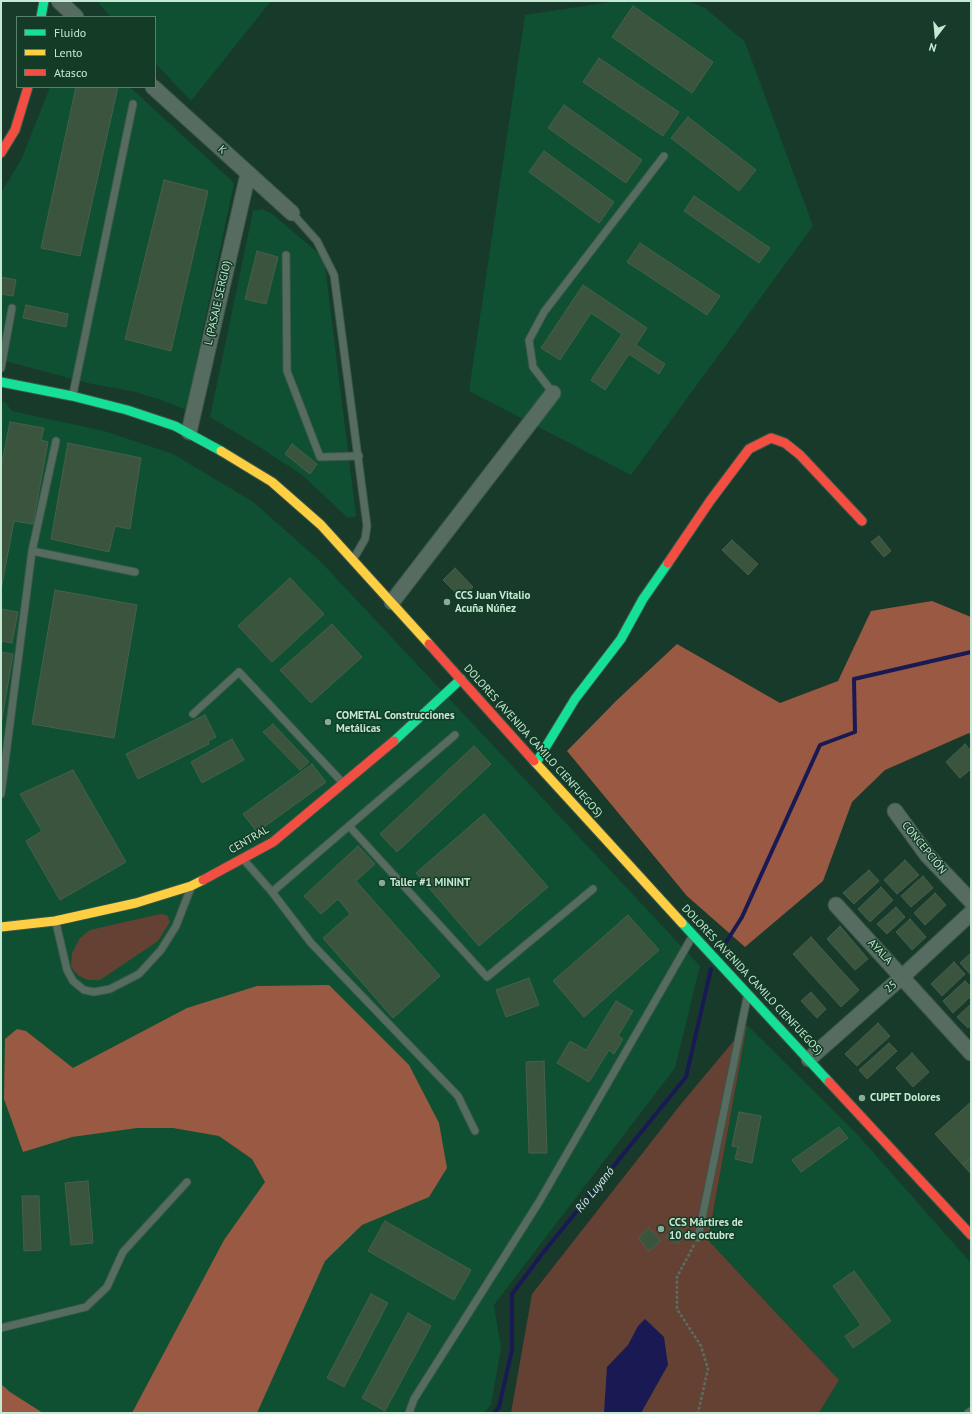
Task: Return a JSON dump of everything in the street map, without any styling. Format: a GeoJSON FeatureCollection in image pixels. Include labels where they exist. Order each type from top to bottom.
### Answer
{"type":"FeatureCollection","features":[{"type":"Feature","properties":{"kind":"main road"},"geometry":{"type":"LineString","coordinates":[[41,16],[44,1]]}},
{"type":"Feature","properties":{"kind":"main road"},"geometry":{"type":"LineString","coordinates":[[1,153],[15,130],[28,88]]}},
{"type":"Feature","properties":{"kind":"main road","name":"DOLORES (AVENIDA CAMILO CIENFUEGOS)"},"geometry":{"type":"LineString","coordinates":[[1,382],[72,396],[127,410],[189,432],[272,482],[321,525],[693,936],[809,1059],[971,1235]]}},
{"type":"Feature","properties":{"kind":"main road"},"geometry":{"type":"LineString","coordinates":[[536,763],[575,698],[621,639],[643,599],[710,501],[749,448],[771,438],[785,443],[800,455],[862,521]]}},
{"type":"Feature","properties":{"kind":"main road","name":"CENTRAL"},"geometry":{"type":"LineString","coordinates":[[1,926],[55,921],[136,903],[191,886],[274,842],[409,728],[461,680]]}},
{"type":"Feature","properties":{"kind":"street"},"geometry":{"type":"LineString","coordinates":[[59,1],[75,16]]}},
{"type":"Feature","properties":{"kind":"street","name":"K"},"geometry":{"type":"LineString","coordinates":[[154,88],[292,213]]}},
{"type":"Feature","properties":{"kind":"street","name":"L (PASAJE SERGIO)"},"geometry":{"type":"LineString","coordinates":[[189,432],[248,174]]}},
{"type":"Feature","properties":{"kind":"street"},"geometry":{"type":"LineString","coordinates":[[392,602],[553,393]]}},
{"type":"Feature","properties":{"kind":"street","name":"CONCEPCIÓN"},"geometry":{"type":"LineString","coordinates":[[895,811],[927,855],[971,902]]}},
{"type":"Feature","properties":{"kind":"street","name":"AYALA"},"geometry":{"type":"LineString","coordinates":[[836,905],[903,976],[971,1053]]}},
{"type":"Feature","properties":{"kind":"street","name":"25"},"geometry":{"type":"LineString","coordinates":[[809,1059],[903,976],[971,913]]}},
{"type":"Feature","properties":{"kind":"lane"},"geometry":{"type":"LineString","coordinates":[[72,396],[133,104]]}},
{"type":"Feature","properties":{"kind":"lane"},"geometry":{"type":"LineString","coordinates":[[553,393],[533,368],[529,340],[544,312],[664,156]]}},
{"type":"Feature","properties":{"kind":"lane"},"geometry":{"type":"LineString","coordinates":[[292,213],[318,241],[334,275],[367,526],[365,538],[353,560]]}},
{"type":"Feature","properties":{"kind":"lane"},"geometry":{"type":"LineString","coordinates":[[286,255],[287,371],[320,457],[359,456]]}},
{"type":"Feature","properties":{"kind":"lane"},"geometry":{"type":"LineString","coordinates":[[1,368],[12,308]]}},
{"type":"Feature","properties":{"kind":"lane"},"geometry":{"type":"LineString","coordinates":[[1,794],[32,551],[56,441]]}},
{"type":"Feature","properties":{"kind":"lane"},"geometry":{"type":"LineString","coordinates":[[32,551],[135,572]]}},
{"type":"Feature","properties":{"kind":"lane"},"geometry":{"type":"LineString","coordinates":[[193,714],[239,672],[344,784]]}},
{"type":"Feature","properties":{"kind":"lane"},"geometry":{"type":"LineString","coordinates":[[272,892],[455,735]]}},
{"type":"Feature","properties":{"kind":"lane"},"geometry":{"type":"LineString","coordinates":[[349,826],[487,977],[593,889]]}},
{"type":"Feature","properties":{"kind":"lane"},"geometry":{"type":"LineString","coordinates":[[243,858],[272,892],[311,943],[458,1096],[475,1131]]}},
{"type":"Feature","properties":{"kind":"lane"},"geometry":{"type":"LineString","coordinates":[[55,921],[66,970],[73,981],[84,990],[94,992],[110,989],[139,974],[161,950],[176,926],[191,886]]}},
{"type":"Feature","properties":{"kind":"lane"},"geometry":{"type":"LineString","coordinates":[[409,1413],[414,1399],[539,1202],[693,936]]}},
{"type":"Feature","properties":{"kind":"lane"},"geometry":{"type":"LineString","coordinates":[[698,1238],[748,994]]}},
{"type":"Feature","properties":{"kind":"lane"},"geometry":{"type":"LineString","coordinates":[[1,1328],[86,1307],[107,1287],[123,1252],[187,1182]]}},
{"type":"Feature","properties":{"kind":"path"},"geometry":{"type":"LineString","coordinates":[[698,1238],[677,1277],[676,1309],[701,1346],[708,1369],[698,1413]]}},
{"type":"Feature","properties":{"kind":"shaded area"},"geometry":{"type":"Polygon","coordinates":[[[101,1],[271,1],[191,101],[156,64],[156,16],[110,16],[99,4],[101,1]]]}},
{"type":"Feature","properties":{"kind":"shaded area"},"geometry":{"type":"Polygon","coordinates":[[[617,1],[688,1],[705,8],[745,42],[813,226],[631,475],[469,391],[525,15],[617,1]]]}},
{"type":"Feature","properties":{"kind":"shaded area"},"geometry":{"type":"Polygon","coordinates":[[[50,88],[131,88],[234,183],[186,410],[136,392],[92,384],[1,360],[1,193],[22,158],[50,88]]]}},
{"type":"Feature","properties":{"kind":"shaded area"},"geometry":{"type":"Polygon","coordinates":[[[262,209],[271,213],[324,258],[356,516],[348,518],[302,475],[210,417],[253,211],[262,209]]]}},
{"type":"Feature","properties":{"kind":"shaded area"},"geometry":{"type":"Polygon","coordinates":[[[1,401],[5,402],[12,411],[104,431],[173,454],[252,501],[320,561],[700,966],[675,1068],[494,1305],[501,1348],[491,1405],[484,1413],[1,1413],[1,401]]]}},
{"type":"Feature","properties":{"kind":"shaded area"},"geometry":{"type":"Polygon","coordinates":[[[932,601],[971,617],[971,736],[969,733],[885,770],[852,802],[823,881],[745,947],[687,896],[567,751],[617,700],[677,644],[780,703],[838,681],[871,611],[932,601]]]}},
{"type":"Feature","properties":{"kind":"shaded area"},"geometry":{"type":"Polygon","coordinates":[[[160,914],[167,915],[170,922],[158,941],[100,980],[88,980],[79,976],[71,967],[72,953],[80,938],[90,930],[160,914]]]}},
{"type":"Feature","properties":{"kind":"shaded area"},"geometry":{"type":"Polygon","coordinates":[[[329,985],[409,1065],[439,1123],[447,1168],[429,1197],[362,1225],[325,1261],[257,1413],[132,1413],[224,1240],[265,1182],[252,1159],[219,1136],[173,1128],[137,1128],[72,1137],[23,1152],[4,1099],[5,1039],[17,1029],[26,1031],[73,1068],[187,1008],[257,986],[329,985]]]}},
{"type":"Feature","properties":{"kind":"shaded area"},"geometry":{"type":"Polygon","coordinates":[[[747,1025],[857,1134],[971,1263],[971,1413],[819,1413],[839,1380],[708,1240],[747,1025]]]}},
{"type":"Feature","properties":{"kind":"shaded area"},"geometry":{"type":"Polygon","coordinates":[[[747,1025],[708,1240],[839,1380],[819,1413],[511,1413],[532,1294],[681,1104],[747,1025]]]}},
{"type":"Feature","properties":{"kind":"shaded area"},"geometry":{"type":"Polygon","coordinates":[[[645,1319],[664,1337],[668,1365],[641,1413],[604,1413],[607,1367],[628,1345],[638,1326],[645,1319]]]}},
{"type":"Feature","properties":{"kind":"shaded area"},"geometry":{"type":"Polygon","coordinates":[[[1,1384],[10,1392],[43,1413],[1,1413],[1,1384]]]}},
{"type":"Feature","properties":{"kind":"building"},"geometry":{"type":"Polygon","coordinates":[[[633,6],[713,62],[692,93],[612,37],[633,6]]]}},
{"type":"Feature","properties":{"kind":"building"},"geometry":{"type":"Polygon","coordinates":[[[599,58],[679,112],[663,136],[583,82],[599,58]]]}},
{"type":"Feature","properties":{"kind":"building"},"geometry":{"type":"Polygon","coordinates":[[[76,88],[118,88],[80,256],[41,248],[76,88]]]}},
{"type":"Feature","properties":{"kind":"building"},"geometry":{"type":"Polygon","coordinates":[[[564,105],[642,160],[626,183],[548,128],[564,105]]]}},
{"type":"Feature","properties":{"kind":"building"},"geometry":{"type":"Polygon","coordinates":[[[688,117],[756,170],[739,191],[671,138],[688,117]]]}},
{"type":"Feature","properties":{"kind":"building"},"geometry":{"type":"Polygon","coordinates":[[[544,151],[614,202],[599,223],[529,172],[544,151]]]}},
{"type":"Feature","properties":{"kind":"building"},"geometry":{"type":"Polygon","coordinates":[[[164,180],[208,191],[171,351],[125,339],[164,180]]]}},
{"type":"Feature","properties":{"kind":"building"},"geometry":{"type":"Polygon","coordinates":[[[694,196],[770,248],[759,263],[684,211],[694,196]]]}},
{"type":"Feature","properties":{"kind":"building"},"geometry":{"type":"Polygon","coordinates":[[[640,243],[720,296],[707,315],[627,262],[640,243]]]}},
{"type":"Feature","properties":{"kind":"building"},"geometry":{"type":"Polygon","coordinates":[[[257,251],[278,257],[266,304],[245,299],[257,251]]]}},
{"type":"Feature","properties":{"kind":"building"},"geometry":{"type":"Polygon","coordinates":[[[1,277],[16,280],[13,296],[1,294],[1,277]]]}},
{"type":"Feature","properties":{"kind":"building"},"geometry":{"type":"Polygon","coordinates":[[[583,285],[647,328],[636,345],[665,364],[659,374],[629,354],[605,390],[591,380],[622,334],[591,313],[560,360],[541,348],[583,285]]]}},
{"type":"Feature","properties":{"kind":"building"},"geometry":{"type":"Polygon","coordinates":[[[26,305],[68,314],[66,327],[23,318],[26,305]]]}},
{"type":"Feature","properties":{"kind":"building"},"geometry":{"type":"Polygon","coordinates":[[[10,422],[44,428],[41,440],[48,442],[33,524],[14,521],[1,590],[1,467],[10,422]]]}},
{"type":"Feature","properties":{"kind":"building"},"geometry":{"type":"Polygon","coordinates":[[[68,443],[141,458],[130,529],[115,526],[109,552],[51,539],[68,443]]]}},
{"type":"Feature","properties":{"kind":"building"},"geometry":{"type":"Polygon","coordinates":[[[292,444],[317,464],[310,474],[285,454],[292,444]]]}},
{"type":"Feature","properties":{"kind":"building"},"geometry":{"type":"Polygon","coordinates":[[[879,536],[891,551],[884,557],[871,542],[879,536]]]}},
{"type":"Feature","properties":{"kind":"building"},"geometry":{"type":"Polygon","coordinates":[[[732,540],[758,564],[748,575],[722,550],[732,540]]]}},
{"type":"Feature","properties":{"kind":"building"},"geometry":{"type":"Polygon","coordinates":[[[455,568],[473,587],[462,599],[443,580],[455,568]]]}},
{"type":"Feature","properties":{"kind":"building"},"geometry":{"type":"Polygon","coordinates":[[[290,578],[324,614],[272,662],[238,626],[290,578]]]}},
{"type":"Feature","properties":{"kind":"building"},"geometry":{"type":"Polygon","coordinates":[[[55,590],[137,605],[114,738],[32,724],[55,590]]]}},
{"type":"Feature","properties":{"kind":"building"},"geometry":{"type":"Polygon","coordinates":[[[1,609],[18,612],[12,643],[1,641],[1,609]]]}},
{"type":"Feature","properties":{"kind":"building"},"geometry":{"type":"Polygon","coordinates":[[[332,624],[362,657],[311,703],[280,670],[332,624]]]}},
{"type":"Feature","properties":{"kind":"building"},"geometry":{"type":"Polygon","coordinates":[[[1,652],[13,654],[1,725],[1,652]]]}},
{"type":"Feature","properties":{"kind":"building"},"geometry":{"type":"Polygon","coordinates":[[[205,715],[216,737],[208,741],[209,744],[138,779],[126,754],[205,715]]]}},
{"type":"Feature","properties":{"kind":"building"},"geometry":{"type":"Polygon","coordinates":[[[273,724],[309,762],[300,770],[263,732],[273,724]]]}},
{"type":"Feature","properties":{"kind":"building"},"geometry":{"type":"Polygon","coordinates":[[[232,739],[244,760],[202,783],[191,762],[232,739]]]}},
{"type":"Feature","properties":{"kind":"building"},"geometry":{"type":"Polygon","coordinates":[[[965,744],[971,751],[971,769],[960,778],[946,762],[965,744]]]}},
{"type":"Feature","properties":{"kind":"building"},"geometry":{"type":"Polygon","coordinates":[[[474,746],[491,764],[397,852],[380,834],[474,746]]]}},
{"type":"Feature","properties":{"kind":"building"},"geometry":{"type":"Polygon","coordinates":[[[312,764],[326,782],[257,832],[243,814],[312,764]]]}},
{"type":"Feature","properties":{"kind":"building"},"geometry":{"type":"Polygon","coordinates":[[[73,770],[126,862],[60,900],[26,841],[42,831],[20,794],[73,770]]]}},
{"type":"Feature","properties":{"kind":"building"},"geometry":{"type":"Polygon","coordinates":[[[484,814],[548,887],[479,946],[416,873],[484,814]]]}},
{"type":"Feature","properties":{"kind":"building"},"geometry":{"type":"Polygon","coordinates":[[[358,846],[375,864],[356,881],[440,976],[393,1018],[323,938],[350,914],[338,899],[321,914],[304,896],[358,846]]]}},
{"type":"Feature","properties":{"kind":"building"},"geometry":{"type":"Polygon","coordinates":[[[905,860],[919,875],[897,894],[884,880],[905,860]]]}},
{"type":"Feature","properties":{"kind":"building"},"geometry":{"type":"Polygon","coordinates":[[[869,870],[879,881],[854,904],[843,893],[869,870]]]}},
{"type":"Feature","properties":{"kind":"building"},"geometry":{"type":"Polygon","coordinates":[[[923,876],[933,888],[911,907],[901,896],[923,876]]]}},
{"type":"Feature","properties":{"kind":"building"},"geometry":{"type":"Polygon","coordinates":[[[881,887],[893,900],[870,922],[858,909],[881,887]]]}},
{"type":"Feature","properties":{"kind":"building"},"geometry":{"type":"Polygon","coordinates":[[[935,893],[946,905],[925,925],[914,913],[935,893]]]}},
{"type":"Feature","properties":{"kind":"building"},"geometry":{"type":"Polygon","coordinates":[[[896,907],[905,917],[887,934],[877,924],[896,907]]]}},
{"type":"Feature","properties":{"kind":"building"},"geometry":{"type":"Polygon","coordinates":[[[628,915],[659,950],[584,1017],[553,981],[628,915]]]}},
{"type":"Feature","properties":{"kind":"building"},"geometry":{"type":"Polygon","coordinates":[[[910,919],[926,937],[912,950],[896,932],[910,919]]]}},
{"type":"Feature","properties":{"kind":"building"},"geometry":{"type":"Polygon","coordinates":[[[840,926],[868,959],[855,970],[827,939],[840,926]]]}},
{"type":"Feature","properties":{"kind":"building"},"geometry":{"type":"Polygon","coordinates":[[[811,937],[859,990],[841,1007],[793,954],[811,937]]]}},
{"type":"Feature","properties":{"kind":"building"},"geometry":{"type":"Polygon","coordinates":[[[971,953],[971,975],[960,963],[971,953]]]}},
{"type":"Feature","properties":{"kind":"building"},"geometry":{"type":"Polygon","coordinates":[[[954,962],[965,974],[942,996],[931,984],[954,962]]]}},
{"type":"Feature","properties":{"kind":"building"},"geometry":{"type":"Polygon","coordinates":[[[529,978],[539,1005],[506,1017],[496,990],[529,978]]]}},
{"type":"Feature","properties":{"kind":"building"},"geometry":{"type":"Polygon","coordinates":[[[965,981],[971,987],[971,996],[953,1013],[943,1001],[965,981]]]}},
{"type":"Feature","properties":{"kind":"building"},"geometry":{"type":"Polygon","coordinates":[[[811,992],[826,1009],[817,1018],[801,1001],[811,992]]]}},
{"type":"Feature","properties":{"kind":"building"},"geometry":{"type":"Polygon","coordinates":[[[616,1001],[633,1011],[618,1036],[623,1039],[614,1054],[609,1050],[589,1082],[557,1063],[570,1041],[586,1050],[616,1001]]]}},
{"type":"Feature","properties":{"kind":"building"},"geometry":{"type":"Polygon","coordinates":[[[971,1004],[971,1025],[968,1028],[957,1017],[971,1004]]]}},
{"type":"Feature","properties":{"kind":"building"},"geometry":{"type":"Polygon","coordinates":[[[878,1023],[890,1036],[857,1066],[845,1054],[878,1023]]]}},
{"type":"Feature","properties":{"kind":"building"},"geometry":{"type":"Polygon","coordinates":[[[889,1043],[897,1051],[867,1079],[859,1070],[889,1043]]]}},
{"type":"Feature","properties":{"kind":"building"},"geometry":{"type":"Polygon","coordinates":[[[912,1053],[929,1072],[913,1087],[896,1068],[912,1053]]]}},
{"type":"Feature","properties":{"kind":"building"},"geometry":{"type":"Polygon","coordinates":[[[544,1061],[547,1153],[529,1153],[526,1062],[544,1061]]]}},
{"type":"Feature","properties":{"kind":"building"},"geometry":{"type":"Polygon","coordinates":[[[971,1102],[971,1158],[963,1165],[935,1134],[971,1102]]]}},
{"type":"Feature","properties":{"kind":"building"},"geometry":{"type":"Polygon","coordinates":[[[739,1112],[761,1116],[752,1163],[735,1159],[738,1147],[732,1146],[739,1112]]]}},
{"type":"Feature","properties":{"kind":"building"},"geometry":{"type":"Polygon","coordinates":[[[839,1127],[848,1138],[801,1172],[792,1160],[839,1127]]]}},
{"type":"Feature","properties":{"kind":"building"},"geometry":{"type":"Polygon","coordinates":[[[971,1158],[971,1174],[963,1165],[971,1158]]]}},
{"type":"Feature","properties":{"kind":"building"},"geometry":{"type":"Polygon","coordinates":[[[88,1181],[93,1243],[71,1245],[65,1183],[88,1181]]]}},
{"type":"Feature","properties":{"kind":"building"},"geometry":{"type":"Polygon","coordinates":[[[22,1196],[39,1196],[41,1250],[24,1251],[22,1196]]]}},
{"type":"Feature","properties":{"kind":"building"},"geometry":{"type":"Polygon","coordinates":[[[385,1221],[471,1270],[454,1300],[368,1251],[385,1221]]]}},
{"type":"Feature","properties":{"kind":"building"},"geometry":{"type":"Polygon","coordinates":[[[672,1225],[685,1232],[678,1244],[666,1238],[672,1225]]]}},
{"type":"Feature","properties":{"kind":"building"},"geometry":{"type":"Polygon","coordinates":[[[649,1228],[661,1241],[649,1251],[638,1238],[649,1228]]]}},
{"type":"Feature","properties":{"kind":"building"},"geometry":{"type":"Polygon","coordinates":[[[854,1271],[891,1321],[853,1348],[845,1336],[861,1325],[833,1286],[854,1271]]]}},
{"type":"Feature","properties":{"kind":"building"},"geometry":{"type":"Polygon","coordinates":[[[371,1294],[388,1303],[344,1387],[327,1378],[371,1294]]]}},
{"type":"Feature","properties":{"kind":"building"},"geometry":{"type":"Polygon","coordinates":[[[408,1313],[431,1326],[385,1411],[362,1398],[408,1313]]]}},
{"type":"Feature","properties":{"kind":"waterway"},"geometry":{"type":"LineString","coordinates":[[725,944],[742,917],[820,745],[855,732],[854,679],[971,652]]}},
{"type":"Feature","properties":{"kind":"waterway","name":"Río Luyanó"},"geometry":{"type":"LineString","coordinates":[[494,1413],[499,1407],[512,1350],[512,1294],[542,1254],[686,1077],[711,969]]}},
{"type":"Feature","properties":{"kind":"traffic: fast"},"geometry":{"type":"LineString","coordinates":[[41,16],[44,1]]}},
{"type":"Feature","properties":{"kind":"traffic: fast"},"geometry":{"type":"LineString","coordinates":[[1,382],[72,396],[127,410],[175,426],[221,451]]}},
{"type":"Feature","properties":{"kind":"traffic: fast"},"geometry":{"type":"LineString","coordinates":[[536,763],[575,699],[621,639],[643,599],[668,563]]}},
{"type":"Feature","properties":{"kind":"traffic: fast"},"geometry":{"type":"LineString","coordinates":[[394,741],[461,679]]}},
{"type":"Feature","properties":{"kind":"traffic: fast"},"geometry":{"type":"LineString","coordinates":[[682,923],[829,1082]]}},
{"type":"Feature","properties":{"kind":"traffic: slow"},"geometry":{"type":"LineString","coordinates":[[221,451],[272,482],[321,525],[429,644]]}},
{"type":"Feature","properties":{"kind":"traffic: slow"},"geometry":{"type":"LineString","coordinates":[[534,761],[682,923]]}},
{"type":"Feature","properties":{"kind":"traffic: slow"},"geometry":{"type":"LineString","coordinates":[[1,927],[55,921],[136,903],[191,886],[203,880]]}},
{"type":"Feature","properties":{"kind":"traffic: jam"},"geometry":{"type":"LineString","coordinates":[[1,153],[15,130],[28,88]]}},
{"type":"Feature","properties":{"kind":"traffic: jam"},"geometry":{"type":"LineString","coordinates":[[668,563],[710,501],[749,449],[771,438],[785,443],[800,455],[862,521]]}},
{"type":"Feature","properties":{"kind":"traffic: jam"},"geometry":{"type":"LineString","coordinates":[[429,644],[534,761]]}},
{"type":"Feature","properties":{"kind":"traffic: jam"},"geometry":{"type":"LineString","coordinates":[[203,880],[273,842],[394,741]]}},
{"type":"Feature","properties":{"kind":"traffic: jam"},"geometry":{"type":"LineString","coordinates":[[829,1082],[971,1235]]}},
{"type":"Feature","properties":{"kind":"place","name":"CCS Juan Vitalio Acuña Núñez"},"geometry":{"type":"Point","coordinates":[447,602]}},
{"type":"Feature","properties":{"kind":"place","name":"COMETAL Construcciones Metálicas"},"geometry":{"type":"Point","coordinates":[328,722]}},
{"type":"Feature","properties":{"kind":"place","name":"Taller #1 MININT"},"geometry":{"type":"Point","coordinates":[382,883]}},
{"type":"Feature","properties":{"kind":"place","name":"CUPET Dolores"},"geometry":{"type":"Point","coordinates":[862,1098]}},
{"type":"Feature","properties":{"kind":"place","name":"CCS Mártires de 10 de octubre"},"geometry":{"type":"Point","coordinates":[661,1229]}}]}
